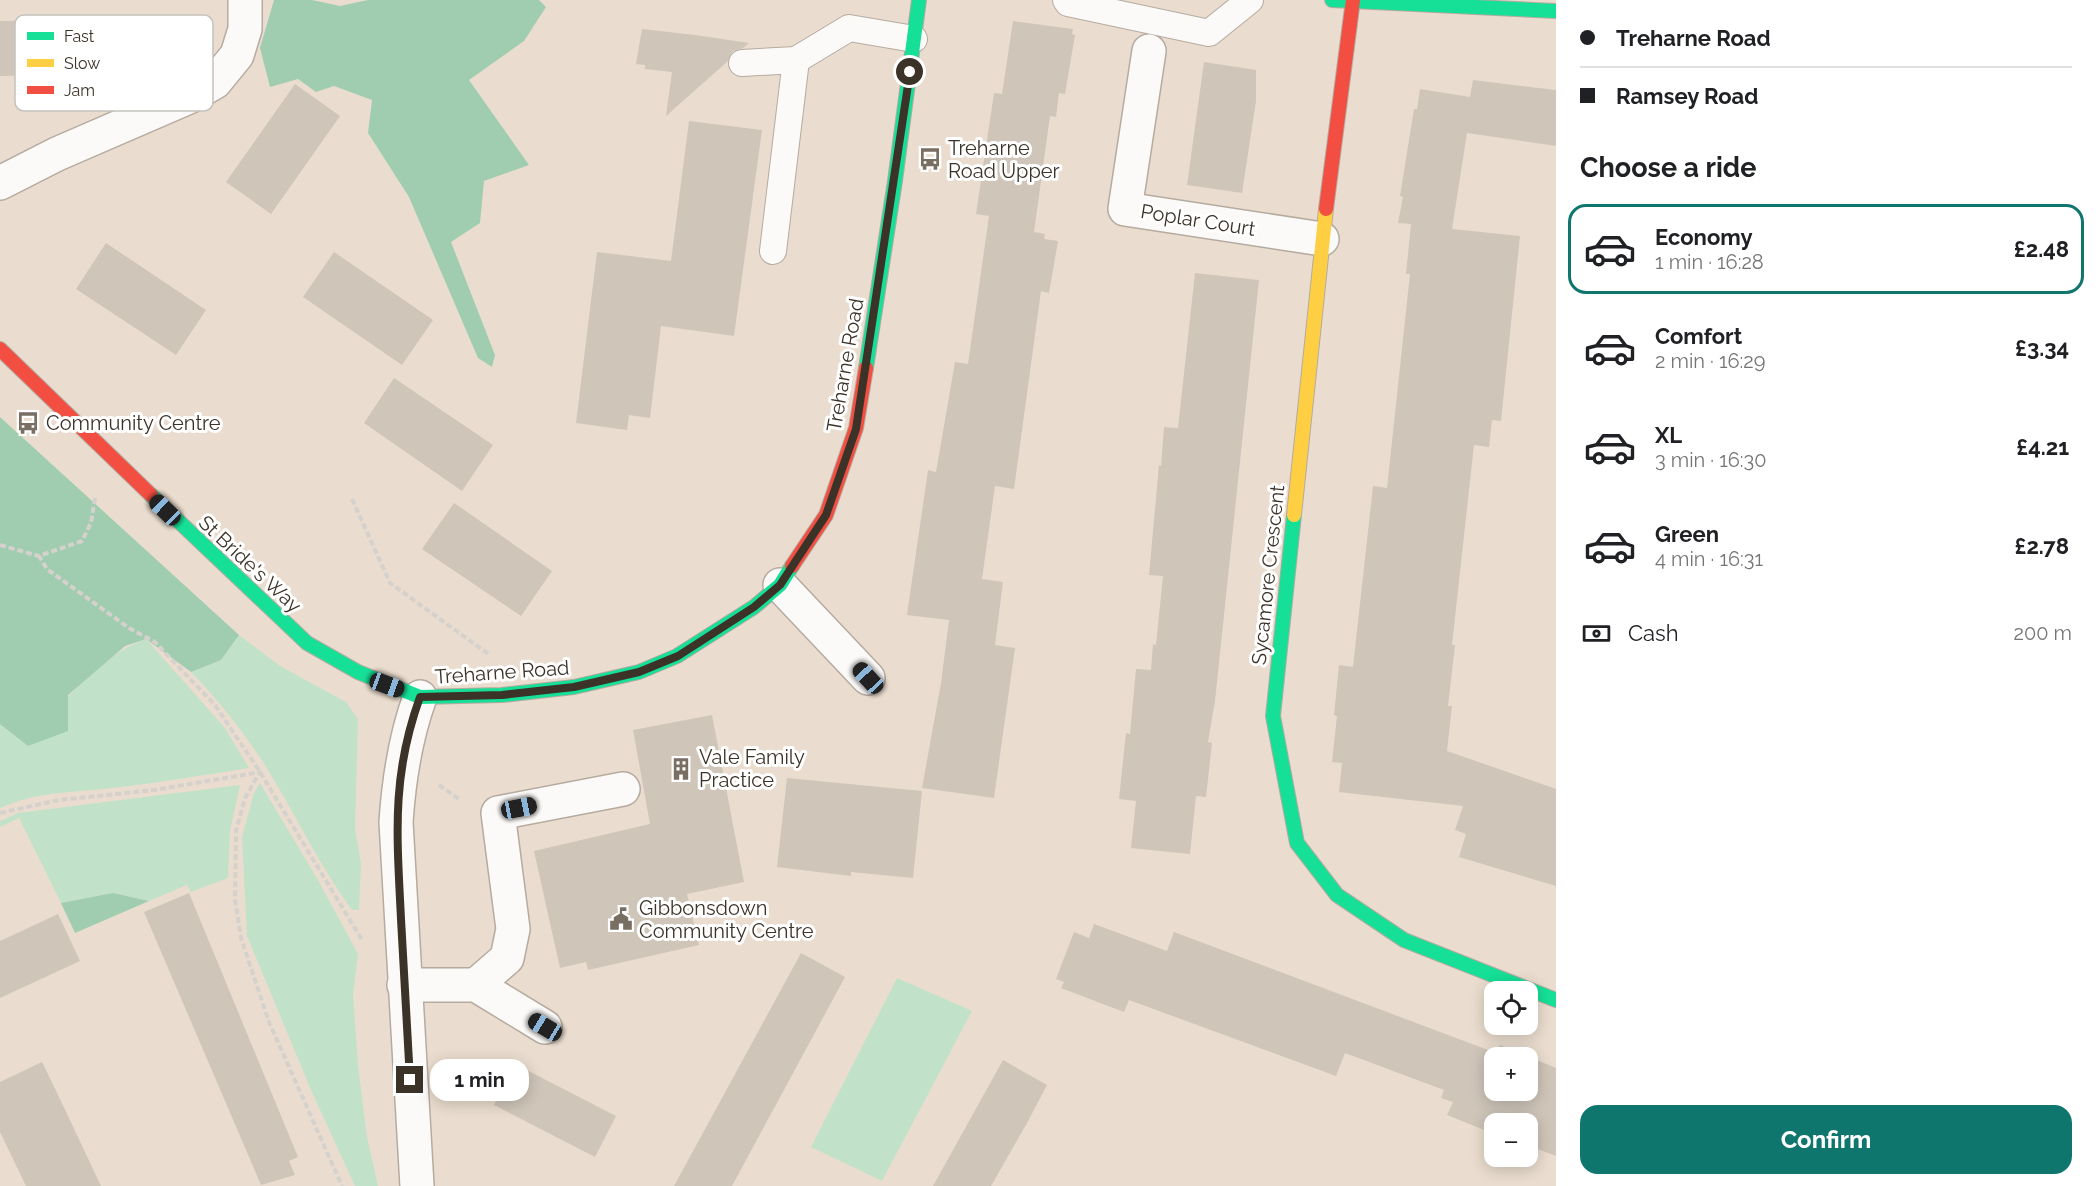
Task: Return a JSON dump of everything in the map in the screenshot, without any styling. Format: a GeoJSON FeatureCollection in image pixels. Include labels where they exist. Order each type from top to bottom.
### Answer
{"type":"FeatureCollection","features":[{"type":"Feature","properties":{"kind":"street"},"geometry":{"type":"LineString","coordinates":[[213,83],[237,55],[245,28],[245,0]]}},
{"type":"Feature","properties":{"kind":"street","name":"Treharne Road"},"geometry":{"type":"LineString","coordinates":[[420,697],[502,695],[564,688],[639,672],[678,656],[754,607],[780,585],[826,515],[856,429],[896,181],[920,0]]}},
{"type":"Feature","properties":{"kind":"street"},"geometry":{"type":"LineString","coordinates":[[1332,0],[1556,10]]}},
{"type":"Feature","properties":{"kind":"street","name":"Sycamore Crescent"},"geometry":{"type":"LineString","coordinates":[[1352,1],[1322,239],[1273,716],[1297,843],[1337,896],[1404,940],[1556,1000]]}},
{"type":"Feature","properties":{"kind":"street","name":"Poplar Court"},"geometry":{"type":"LineString","coordinates":[[1149,51],[1125,209],[1322,239]]}},
{"type":"Feature","properties":{"kind":"street"},"geometry":{"type":"LineString","coordinates":[[0,183],[57,154],[156,111]]}},
{"type":"Feature","properties":{"kind":"street","name":"St Bride's Way"},"geometry":{"type":"LineString","coordinates":[[0,349],[308,644],[358,672],[420,697]]}},
{"type":"Feature","properties":{"kind":"street"},"geometry":{"type":"LineString","coordinates":[[780,585],[868,678]]}},
{"type":"Feature","properties":{"kind":"street"},"geometry":{"type":"LineString","coordinates":[[417,1186],[396,822],[400,772],[408,730],[420,697]]}},
{"type":"Feature","properties":{"kind":"street"},"geometry":{"type":"LineString","coordinates":[[476,985],[507,958],[513,929],[498,813],[623,789]]}},
{"type":"Feature","properties":{"kind":"street"},"geometry":{"type":"LineString","coordinates":[[404,985],[476,985],[545,1027]]}},
{"type":"Feature","properties":{"kind":"lane"},"geometry":{"type":"LineString","coordinates":[[1066,0],[1068,3],[1209,33],[1250,0]]}},
{"type":"Feature","properties":{"kind":"lane"},"geometry":{"type":"LineString","coordinates":[[742,63],[796,60],[849,28],[914,39]]}},
{"type":"Feature","properties":{"kind":"lane"},"geometry":{"type":"LineString","coordinates":[[773,250],[796,60]]}},
{"type":"Feature","properties":{"kind":"path"},"geometry":{"type":"LineString","coordinates":[[0,545],[39,556],[82,541],[91,523],[96,498]]}},
{"type":"Feature","properties":{"kind":"path"},"geometry":{"type":"LineString","coordinates":[[352,499],[390,583],[493,657]]}},
{"type":"Feature","properties":{"kind":"path"},"geometry":{"type":"LineString","coordinates":[[39,556],[47,569],[129,628],[155,642],[214,705],[260,772],[364,943]]}},
{"type":"Feature","properties":{"kind":"path"},"geometry":{"type":"LineString","coordinates":[[0,813],[59,800],[154,790],[260,772]]}},
{"type":"Feature","properties":{"kind":"path"},"geometry":{"type":"LineString","coordinates":[[260,772],[244,798],[236,831],[235,900],[241,938],[269,1022],[342,1186]]}},
{"type":"Feature","properties":{"kind":"green space"},"geometry":{"type":"Polygon","coordinates":[[[274,0],[312,0],[340,6],[368,0],[539,0],[546,7],[524,41],[469,80],[529,165],[484,181],[480,223],[451,242],[495,355],[492,367],[478,358],[409,197],[368,133],[372,100],[334,86],[316,92],[298,79],[270,87],[260,48],[274,0]]]}},
{"type":"Feature","properties":{"kind":"green space"},"geometry":{"type":"Polygon","coordinates":[[[0,417],[239,635],[221,660],[191,672],[146,639],[125,646],[68,695],[68,731],[28,746],[0,724],[0,417]]]}},
{"type":"Feature","properties":{"kind":"green space"},"geometry":{"type":"Polygon","coordinates":[[[239,635],[280,666],[346,702],[358,719],[355,828],[361,864],[359,910],[352,910],[341,894],[246,737],[191,672],[221,660],[239,635]]]}},
{"type":"Feature","properties":{"kind":"green space"},"geometry":{"type":"Polygon","coordinates":[[[146,639],[225,728],[249,768],[146,784],[28,798],[0,808],[0,724],[28,746],[66,699],[95,670],[128,647],[146,639]]]}},
{"type":"Feature","properties":{"kind":"green space"},"geometry":{"type":"Polygon","coordinates":[[[260,783],[318,880],[358,954],[353,994],[358,1066],[367,1137],[378,1186],[355,1186],[311,1090],[247,936],[242,837],[254,793],[260,783]]]}},
{"type":"Feature","properties":{"kind":"green space"},"geometry":{"type":"Polygon","coordinates":[[[240,785],[230,831],[228,878],[191,892],[187,885],[149,901],[113,893],[61,903],[19,818],[0,827],[0,821],[18,813],[240,785]]]}},
{"type":"Feature","properties":{"kind":"green space"},"geometry":{"type":"Polygon","coordinates":[[[113,893],[149,901],[75,933],[61,903],[113,893]]]}},
{"type":"Feature","properties":{"kind":"green space"},"geometry":{"type":"Polygon","coordinates":[[[897,978],[972,1011],[882,1181],[811,1147],[897,978]]]}},
{"type":"Feature","properties":{"kind":"building"},"geometry":{"type":"Polygon","coordinates":[[[0,21],[15,21],[15,76],[0,76],[0,21]]]}},
{"type":"Feature","properties":{"kind":"building"},"geometry":{"type":"Polygon","coordinates":[[[1013,21],[1073,29],[1072,34],[1075,35],[1065,94],[1059,93],[1056,117],[1050,116],[1034,232],[1045,234],[1044,239],[1058,241],[1049,293],[1041,291],[1014,489],[995,486],[982,579],[1003,582],[995,645],[1015,648],[994,798],[922,788],[941,683],[949,620],[907,615],[928,470],[936,472],[955,362],[968,364],[989,216],[976,214],[994,93],[1002,94],[1013,21]]]}},
{"type":"Feature","properties":{"kind":"building"},"geometry":{"type":"Polygon","coordinates":[[[642,29],[749,43],[733,51],[727,62],[666,116],[672,72],[645,69],[645,65],[636,64],[642,29]]]}},
{"type":"Feature","properties":{"kind":"building"},"geometry":{"type":"Polygon","coordinates":[[[1204,62],[1256,70],[1256,101],[1242,193],[1187,185],[1204,62]]]}},
{"type":"Feature","properties":{"kind":"building"},"geometry":{"type":"Polygon","coordinates":[[[1473,80],[1556,90],[1556,146],[1467,133],[1452,229],[1520,236],[1501,421],[1492,420],[1489,447],[1474,445],[1452,645],[1455,645],[1448,706],[1452,706],[1447,751],[1556,789],[1556,886],[1459,857],[1466,834],[1455,830],[1463,806],[1339,792],[1342,763],[1332,762],[1339,665],[1353,667],[1373,486],[1387,488],[1410,274],[1406,274],[1411,224],[1398,223],[1414,109],[1417,109],[1420,89],[1470,97],[1473,80]]]}},
{"type":"Feature","properties":{"kind":"building"},"geometry":{"type":"Polygon","coordinates":[[[295,84],[340,116],[271,214],[226,182],[295,84]]]}},
{"type":"Feature","properties":{"kind":"building"},"geometry":{"type":"Polygon","coordinates":[[[689,121],[762,130],[734,336],[661,326],[650,418],[629,415],[627,430],[576,423],[597,252],[671,261],[689,121]]]}},
{"type":"Feature","properties":{"kind":"building"},"geometry":{"type":"Polygon","coordinates":[[[106,243],[206,310],[176,355],[76,289],[106,243]]]}},
{"type":"Feature","properties":{"kind":"building"},"geometry":{"type":"Polygon","coordinates":[[[334,252],[433,320],[402,365],[303,297],[334,252]]]}},
{"type":"Feature","properties":{"kind":"building"},"geometry":{"type":"Polygon","coordinates":[[[1195,273],[1259,280],[1215,701],[1208,742],[1212,743],[1206,797],[1196,796],[1190,854],[1131,848],[1136,801],[1119,799],[1126,733],[1130,734],[1136,669],[1151,670],[1153,644],[1156,645],[1163,576],[1149,575],[1159,465],[1161,466],[1164,427],[1178,428],[1195,273]]]}},
{"type":"Feature","properties":{"kind":"building"},"geometry":{"type":"Polygon","coordinates":[[[394,378],[493,445],[462,491],[364,423],[394,378]]]}},
{"type":"Feature","properties":{"kind":"building"},"geometry":{"type":"Polygon","coordinates":[[[454,503],[552,571],[521,616],[422,549],[454,503]]]}},
{"type":"Feature","properties":{"kind":"building"},"geometry":{"type":"Polygon","coordinates":[[[712,715],[744,882],[687,894],[699,945],[588,970],[586,962],[560,968],[534,851],[650,824],[633,730],[712,715]]]}},
{"type":"Feature","properties":{"kind":"building"},"geometry":{"type":"Polygon","coordinates":[[[787,778],[922,791],[913,878],[851,872],[851,876],[777,867],[787,778]]]}},
{"type":"Feature","properties":{"kind":"building"},"geometry":{"type":"Polygon","coordinates":[[[189,893],[298,1157],[289,1161],[295,1175],[261,1185],[144,912],[189,893]]]}},
{"type":"Feature","properties":{"kind":"building"},"geometry":{"type":"Polygon","coordinates":[[[58,914],[80,961],[0,998],[0,941],[58,914]]]}},
{"type":"Feature","properties":{"kind":"building"},"geometry":{"type":"Polygon","coordinates":[[[1094,924],[1167,951],[1174,932],[1484,1048],[1484,1101],[1538,1101],[1538,1061],[1556,1068],[1556,1156],[1538,1149],[1538,1113],[1484,1113],[1484,1130],[1447,1115],[1453,1102],[1441,1098],[1444,1090],[1345,1053],[1336,1076],[1129,1000],[1124,1012],[1061,988],[1064,982],[1056,979],[1074,932],[1089,938],[1094,924]]]}},
{"type":"Feature","properties":{"kind":"building"},"geometry":{"type":"Polygon","coordinates":[[[801,953],[845,977],[732,1186],[674,1186],[801,953]]]}},
{"type":"Feature","properties":{"kind":"building"},"geometry":{"type":"Polygon","coordinates":[[[1003,1060],[1047,1085],[1027,1123],[991,1186],[933,1186],[1003,1060]]]}},
{"type":"Feature","properties":{"kind":"building"},"geometry":{"type":"Polygon","coordinates":[[[42,1062],[101,1186],[26,1186],[0,1132],[0,1082],[42,1062]]]}},
{"type":"Feature","properties":{"kind":"building"},"geometry":{"type":"Polygon","coordinates":[[[515,1064],[616,1116],[595,1157],[494,1105],[515,1064]]]}},
{"type":"Feature","properties":{"kind":"traffic: fast"},"geometry":{"type":"LineString","coordinates":[[866,368],[895,181],[919,0]]}},
{"type":"Feature","properties":{"kind":"traffic: fast"},"geometry":{"type":"LineString","coordinates":[[1332,0],[1556,11]]}},
{"type":"Feature","properties":{"kind":"traffic: fast"},"geometry":{"type":"LineString","coordinates":[[151,495],[307,643],[358,672],[420,697],[502,695],[574,687],[639,672],[677,656],[754,607],[780,585],[792,566]]}},
{"type":"Feature","properties":{"kind":"traffic: fast"},"geometry":{"type":"LineString","coordinates":[[1294,515],[1273,716],[1297,843],[1337,895],[1404,940],[1556,1000]]}},
{"type":"Feature","properties":{"kind":"traffic: slow"},"geometry":{"type":"LineString","coordinates":[[1294,515],[1326,209]]}},
{"type":"Feature","properties":{"kind":"traffic: jam"},"geometry":{"type":"LineString","coordinates":[[1326,209],[1353,0]]}},
{"type":"Feature","properties":{"kind":"traffic: jam"},"geometry":{"type":"LineString","coordinates":[[0,349],[151,495]]}},
{"type":"Feature","properties":{"kind":"traffic: jam"},"geometry":{"type":"LineString","coordinates":[[792,566],[826,515],[856,428],[866,368]]}},
{"type":"Feature","properties":{"kind":"place","name":"Treharne Road Upper"},"geometry":{"type":"Point","coordinates":[930,159]}},
{"type":"Feature","properties":{"kind":"place","name":"Community Centre"},"geometry":{"type":"Point","coordinates":[28,423]}},
{"type":"Feature","properties":{"kind":"place","name":"Vale Family Practice"},"geometry":{"type":"Point","coordinates":[681,769]}},
{"type":"Feature","properties":{"kind":"place","name":"Gibbonsdown Community Centre"},"geometry":{"type":"Point","coordinates":[621,919]}},
{"type":"Feature","properties":{"kind":"route"},"geometry":{"type":"LineString","coordinates":[[410,1080],[396,822],[400,772],[408,730],[420,697],[502,695],[574,687],[639,672],[678,656],[754,607],[780,585],[826,515],[856,429],[896,181],[910,72]]}}]}
